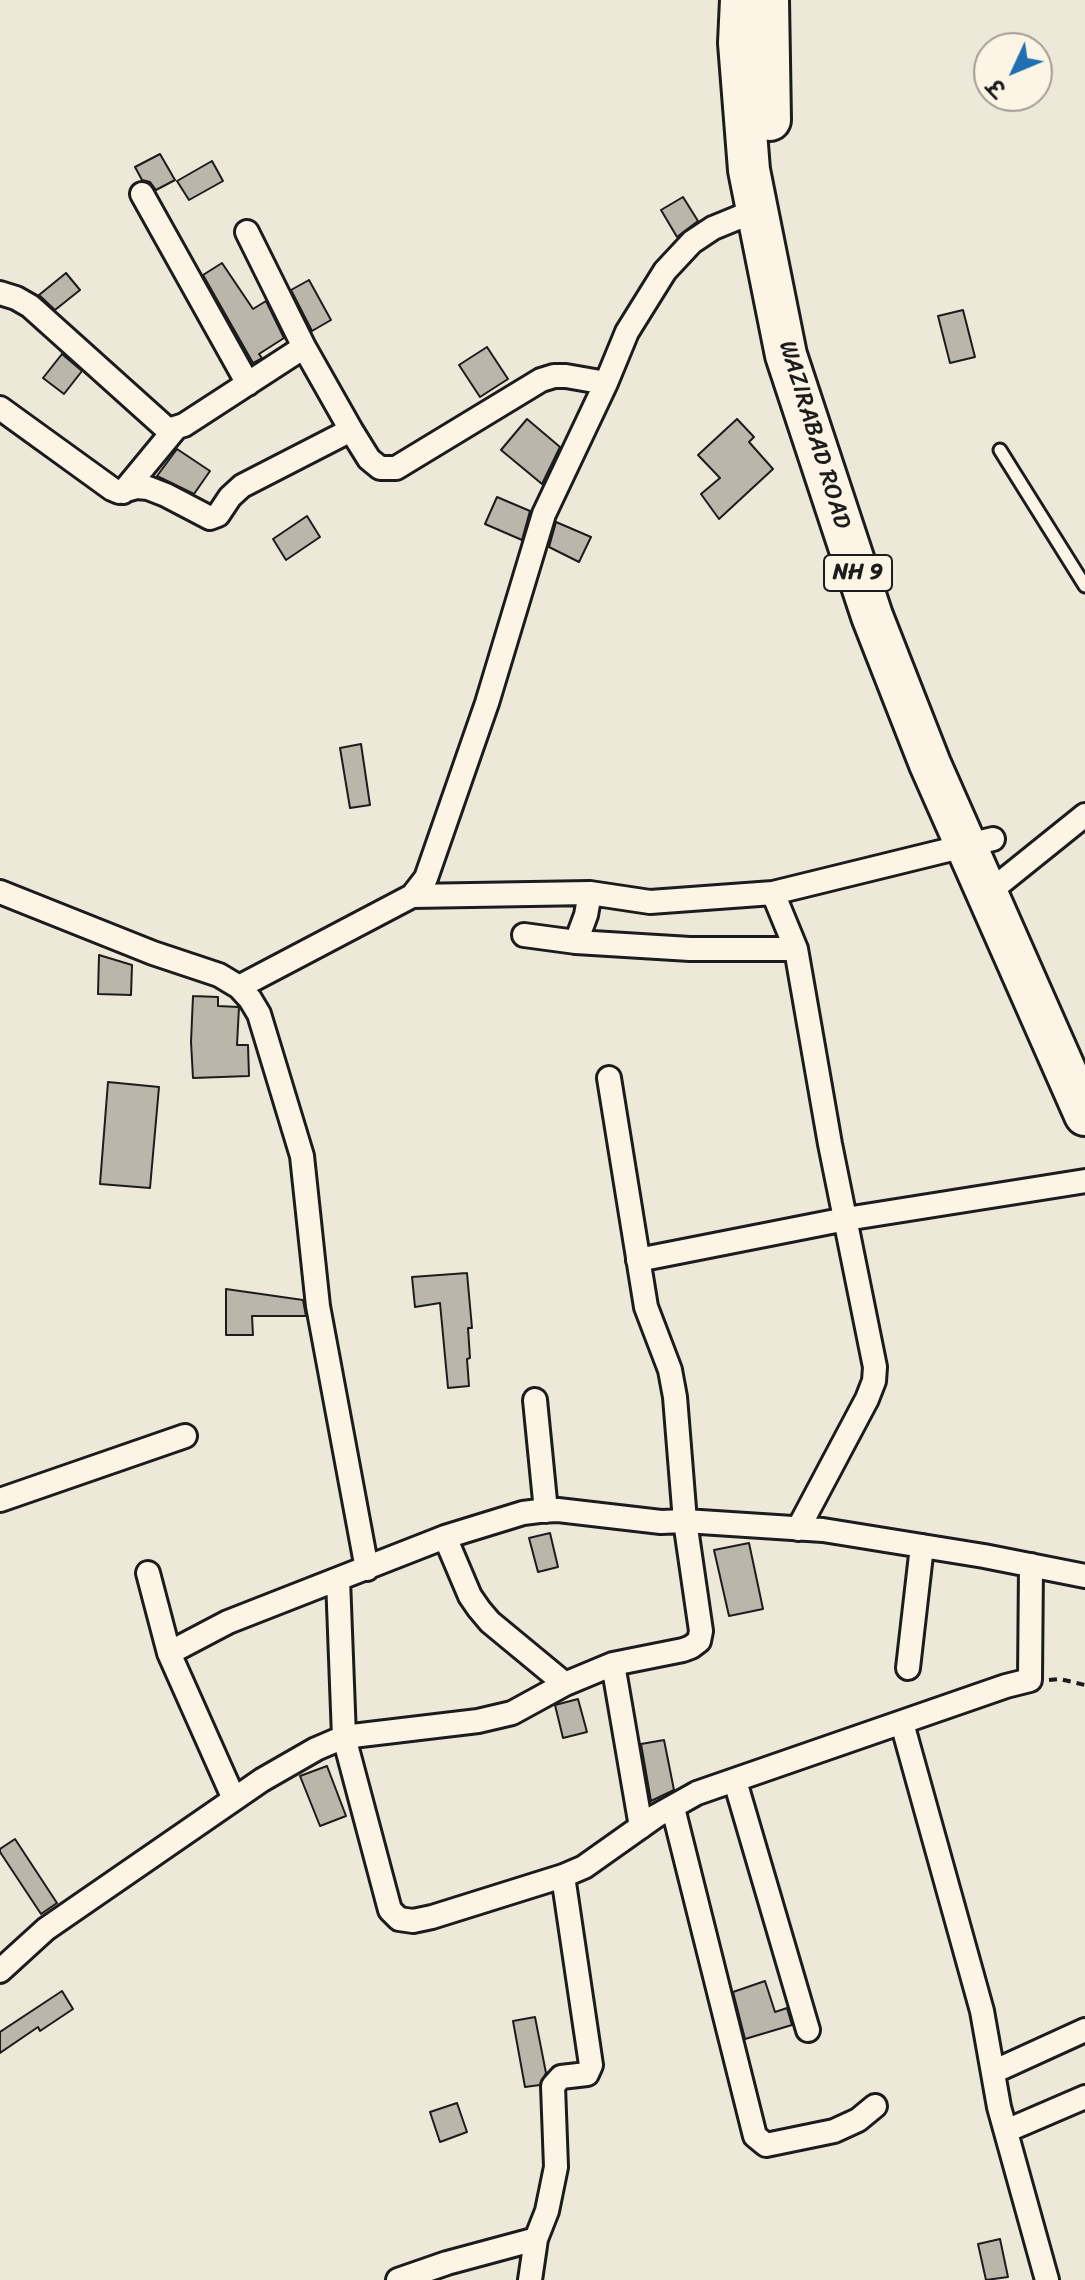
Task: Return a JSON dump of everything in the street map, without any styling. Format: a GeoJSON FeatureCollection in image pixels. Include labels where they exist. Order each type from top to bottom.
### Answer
{"type":"FeatureCollection","features":[{"type":"Feature","properties":{"kind":"highway","name":"WAZIRABAD ROAD"},"geometry":{"type":"LineString","coordinates":[[741,0],[739,43],[749,170],[786,355],[872,616],[930,764],[980,843]]}},
{"type":"Feature","properties":{"kind":"highway","name":"WAZIRABAD ROAD"},"geometry":{"type":"LineString","coordinates":[[768,0],[770,134],[805,334],[864,531],[947,736],[980,843],[1085,1115]]}},
{"type":"Feature","properties":{"kind":"highway","name":"WAZIRABAD ROAD"},"geometry":{"type":"LineString","coordinates":[[998,884],[1085,1048]]}},
{"type":"Feature","properties":{"kind":"street"},"geometry":{"type":"LineString","coordinates":[[142,194],[248,384]]}},
{"type":"Feature","properties":{"kind":"street"},"geometry":{"type":"LineString","coordinates":[[239,987],[412,896],[426,878],[487,703],[544,514],[627,332],[665,271],[692,242],[713,228],[757,210]]}},
{"type":"Feature","properties":{"kind":"street"},"geometry":{"type":"LineString","coordinates":[[247,232],[304,347],[374,465],[386,470],[396,468],[541,380],[566,376],[606,383]]}},
{"type":"Feature","properties":{"kind":"street"},"geometry":{"type":"LineString","coordinates":[[0,293],[30,306],[161,425],[168,430],[175,429]]}},
{"type":"Feature","properties":{"kind":"street"},"geometry":{"type":"LineString","coordinates":[[123,492],[175,429],[304,347]]}},
{"type":"Feature","properties":{"kind":"street"},"geometry":{"type":"LineString","coordinates":[[0,408],[112,489],[123,492],[137,487],[148,488],[206,517],[214,518],[242,486],[351,430]]}},
{"type":"Feature","properties":{"kind":"street"},"geometry":{"type":"LineString","coordinates":[[998,884],[1085,815]]}},
{"type":"Feature","properties":{"kind":"street"},"geometry":{"type":"LineString","coordinates":[[412,896],[590,893],[650,902],[773,893],[980,843]]}},
{"type":"Feature","properties":{"kind":"street"},"geometry":{"type":"LineString","coordinates":[[0,892],[153,953],[219,975],[239,987],[259,1014],[302,1156],[319,1317],[367,1569]]}},
{"type":"Feature","properties":{"kind":"street"},"geometry":{"type":"LineString","coordinates":[[576,942],[590,893]]}},
{"type":"Feature","properties":{"kind":"street"},"geometry":{"type":"LineString","coordinates":[[773,893],[796,949],[830,1144],[875,1367],[874,1381],[867,1399],[798,1529]]}},
{"type":"Feature","properties":{"kind":"street"},"geometry":{"type":"LineString","coordinates":[[524,935],[576,942],[690,949],[796,949]]}},
{"type":"Feature","properties":{"kind":"street"},"geometry":{"type":"LineString","coordinates":[[0,1971],[46,1929],[297,1759],[344,1737],[512,1713],[565,1684],[613,1664],[683,1650],[699,1641],[701,1631],[685,1521],[675,1397],[670,1370],[646,1307],[609,1078]]}},
{"type":"Feature","properties":{"kind":"street"},"geometry":{"type":"LineString","coordinates":[[638,1260],[846,1219],[1085,1181]]}},
{"type":"Feature","properties":{"kind":"street"},"geometry":{"type":"LineString","coordinates":[[535,1400],[546,1511]]}},
{"type":"Feature","properties":{"kind":"street"},"geometry":{"type":"LineString","coordinates":[[0,1500],[185,1436]]}},
{"type":"Feature","properties":{"kind":"street"},"geometry":{"type":"LineString","coordinates":[[169,1653],[228,1622],[445,1537],[523,1513],[546,1511],[661,1522],[823,1530],[1085,1576]]}},
{"type":"Feature","properties":{"kind":"street"},"geometry":{"type":"LineString","coordinates":[[445,1537],[470,1596],[479,1609],[490,1622],[565,1684]]}},
{"type":"Feature","properties":{"kind":"street"},"geometry":{"type":"LineString","coordinates":[[908,1668],[922,1546]]}},
{"type":"Feature","properties":{"kind":"street"},"geometry":{"type":"LineString","coordinates":[[338,1579],[344,1737],[390,1910],[399,1919],[413,1921],[563,1876],[598,1859],[641,1827],[697,1793],[1030,1680],[1031,1565]]}},
{"type":"Feature","properties":{"kind":"street"},"geometry":{"type":"LineString","coordinates":[[148,1573],[169,1653],[234,1799]]}},
{"type":"Feature","properties":{"kind":"street"},"geometry":{"type":"LineString","coordinates":[[613,1664],[641,1827]]}},
{"type":"Feature","properties":{"kind":"street"},"geometry":{"type":"LineString","coordinates":[[902,1723],[982,2011],[1006,2131],[1047,2280]]}},
{"type":"Feature","properties":{"kind":"street"},"geometry":{"type":"LineString","coordinates":[[735,1781],[808,2030]]}},
{"type":"Feature","properties":{"kind":"street"},"geometry":{"type":"LineString","coordinates":[[673,1808],[755,2136],[766,2145],[834,2131],[858,2120],[875,2106]]}},
{"type":"Feature","properties":{"kind":"street"},"geometry":{"type":"LineString","coordinates":[[530,2280],[536,2239],[547,2211],[556,2167],[553,2086],[561,2077],[587,2074],[591,2065],[563,1876]]}},
{"type":"Feature","properties":{"kind":"street"},"geometry":{"type":"LineString","coordinates":[[993,2072],[1085,2030]]}},
{"type":"Feature","properties":{"kind":"street"},"geometry":{"type":"LineString","coordinates":[[1006,2131],[1085,2097]]}},
{"type":"Feature","properties":{"kind":"street"},"geometry":{"type":"LineString","coordinates":[[398,2280],[536,2239]]}},
{"type":"Feature","properties":{"kind":"lane"},"geometry":{"type":"LineString","coordinates":[[1000,450],[1085,586]]}},
{"type":"Feature","properties":{"kind":"path"},"geometry":{"type":"LineString","coordinates":[[1030,1680],[1060,1679],[1085,1685]]}},
{"type":"Feature","properties":{"kind":"building"},"geometry":{"type":"Polygon","coordinates":[[[160,154],[175,180],[156,190],[150,182],[142,180],[135,167],[160,154]]]}},
{"type":"Feature","properties":{"kind":"building"},"geometry":{"type":"Polygon","coordinates":[[[212,161],[223,181],[189,200],[177,181],[212,161]]]}},
{"type":"Feature","properties":{"kind":"building"},"geometry":{"type":"Polygon","coordinates":[[[683,197],[698,221],[677,237],[661,210],[683,197]]]}},
{"type":"Feature","properties":{"kind":"building"},"geometry":{"type":"Polygon","coordinates":[[[222,263],[253,309],[266,301],[284,338],[259,354],[262,358],[253,363],[203,275],[222,263]]]}},
{"type":"Feature","properties":{"kind":"building"},"geometry":{"type":"Polygon","coordinates":[[[66,273],[80,290],[55,310],[39,295],[66,273]]]}},
{"type":"Feature","properties":{"kind":"building"},"geometry":{"type":"Polygon","coordinates":[[[309,280],[331,320],[312,331],[291,290],[309,280]]]}},
{"type":"Feature","properties":{"kind":"building"},"geometry":{"type":"Polygon","coordinates":[[[963,310],[975,357],[950,363],[938,316],[963,310]]]}},
{"type":"Feature","properties":{"kind":"building"},"geometry":{"type":"Polygon","coordinates":[[[487,347],[508,379],[480,397],[459,365],[487,347]]]}},
{"type":"Feature","properties":{"kind":"building"},"geometry":{"type":"Polygon","coordinates":[[[62,354],[82,371],[64,394],[43,378],[62,354]]]}},
{"type":"Feature","properties":{"kind":"building"},"geometry":{"type":"Polygon","coordinates":[[[527,419],[560,447],[542,484],[501,450],[527,419]]]}},
{"type":"Feature","properties":{"kind":"building"},"geometry":{"type":"Polygon","coordinates":[[[737,419],[754,437],[749,442],[773,469],[719,519],[701,494],[720,478],[698,455],[737,419]]]}},
{"type":"Feature","properties":{"kind":"building"},"geometry":{"type":"Polygon","coordinates":[[[177,449],[210,471],[194,494],[157,476],[177,449]]]}},
{"type":"Feature","properties":{"kind":"building"},"geometry":{"type":"Polygon","coordinates":[[[497,497],[530,511],[522,540],[485,524],[497,497]]]}},
{"type":"Feature","properties":{"kind":"building"},"geometry":{"type":"Polygon","coordinates":[[[307,516],[320,537],[286,560],[273,539],[307,516]]]}},
{"type":"Feature","properties":{"kind":"building"},"geometry":{"type":"Polygon","coordinates":[[[556,522],[591,537],[579,562],[549,547],[556,522]]]}},
{"type":"Feature","properties":{"kind":"building"},"geometry":{"type":"Polygon","coordinates":[[[361,744],[370,805],[350,808],[340,748],[361,744]]]}},
{"type":"Feature","properties":{"kind":"building"},"geometry":{"type":"Polygon","coordinates":[[[99,955],[132,965],[131,995],[98,994],[99,955]]]}},
{"type":"Feature","properties":{"kind":"building"},"geometry":{"type":"Polygon","coordinates":[[[193,996],[218,997],[218,1006],[239,1007],[237,1045],[248,1045],[249,1076],[193,1078],[193,996]]]}},
{"type":"Feature","properties":{"kind":"building"},"geometry":{"type":"Polygon","coordinates":[[[108,1082],[159,1087],[150,1188],[100,1184],[108,1082]]]}},
{"type":"Feature","properties":{"kind":"building"},"geometry":{"type":"Polygon","coordinates":[[[467,1273],[472,1328],[468,1328],[469,1386],[448,1388],[440,1303],[415,1307],[412,1277],[467,1273]]]}},
{"type":"Feature","properties":{"kind":"building"},"geometry":{"type":"Polygon","coordinates":[[[226,1289],[303,1300],[306,1316],[252,1316],[253,1335],[226,1335],[226,1289]]]}},
{"type":"Feature","properties":{"kind":"building"},"geometry":{"type":"Polygon","coordinates":[[[550,1533],[558,1567],[538,1572],[529,1538],[550,1533]]]}},
{"type":"Feature","properties":{"kind":"building"},"geometry":{"type":"Polygon","coordinates":[[[749,1543],[763,1609],[729,1616],[714,1550],[749,1543]]]}},
{"type":"Feature","properties":{"kind":"building"},"geometry":{"type":"Polygon","coordinates":[[[578,1699],[587,1732],[563,1738],[555,1705],[578,1699]]]}},
{"type":"Feature","properties":{"kind":"building"},"geometry":{"type":"Polygon","coordinates":[[[664,1740],[674,1790],[651,1801],[641,1744],[664,1740]]]}},
{"type":"Feature","properties":{"kind":"building"},"geometry":{"type":"Polygon","coordinates":[[[327,1766],[346,1816],[320,1826],[300,1776],[327,1766]]]}},
{"type":"Feature","properties":{"kind":"building"},"geometry":{"type":"Polygon","coordinates":[[[15,1839],[57,1903],[41,1914],[0,1852],[15,1839]]]}},
{"type":"Feature","properties":{"kind":"building"},"geometry":{"type":"Polygon","coordinates":[[[765,1981],[775,2012],[787,2008],[792,2025],[745,2039],[733,1992],[765,1981]]]}},
{"type":"Feature","properties":{"kind":"building"},"geometry":{"type":"Polygon","coordinates":[[[62,1991],[73,2009],[40,2031],[38,2027],[0,2053],[0,2032],[62,1991]]]}},
{"type":"Feature","properties":{"kind":"building"},"geometry":{"type":"Polygon","coordinates":[[[535,2017],[546,2073],[540,2085],[525,2087],[513,2021],[535,2017]]]}},
{"type":"Feature","properties":{"kind":"building"},"geometry":{"type":"Polygon","coordinates":[[[457,2103],[467,2132],[440,2142],[430,2112],[457,2103]]]}},
{"type":"Feature","properties":{"kind":"building"},"geometry":{"type":"Polygon","coordinates":[[[1000,2239],[1008,2277],[986,2280],[978,2244],[1000,2239]]]}}]}
